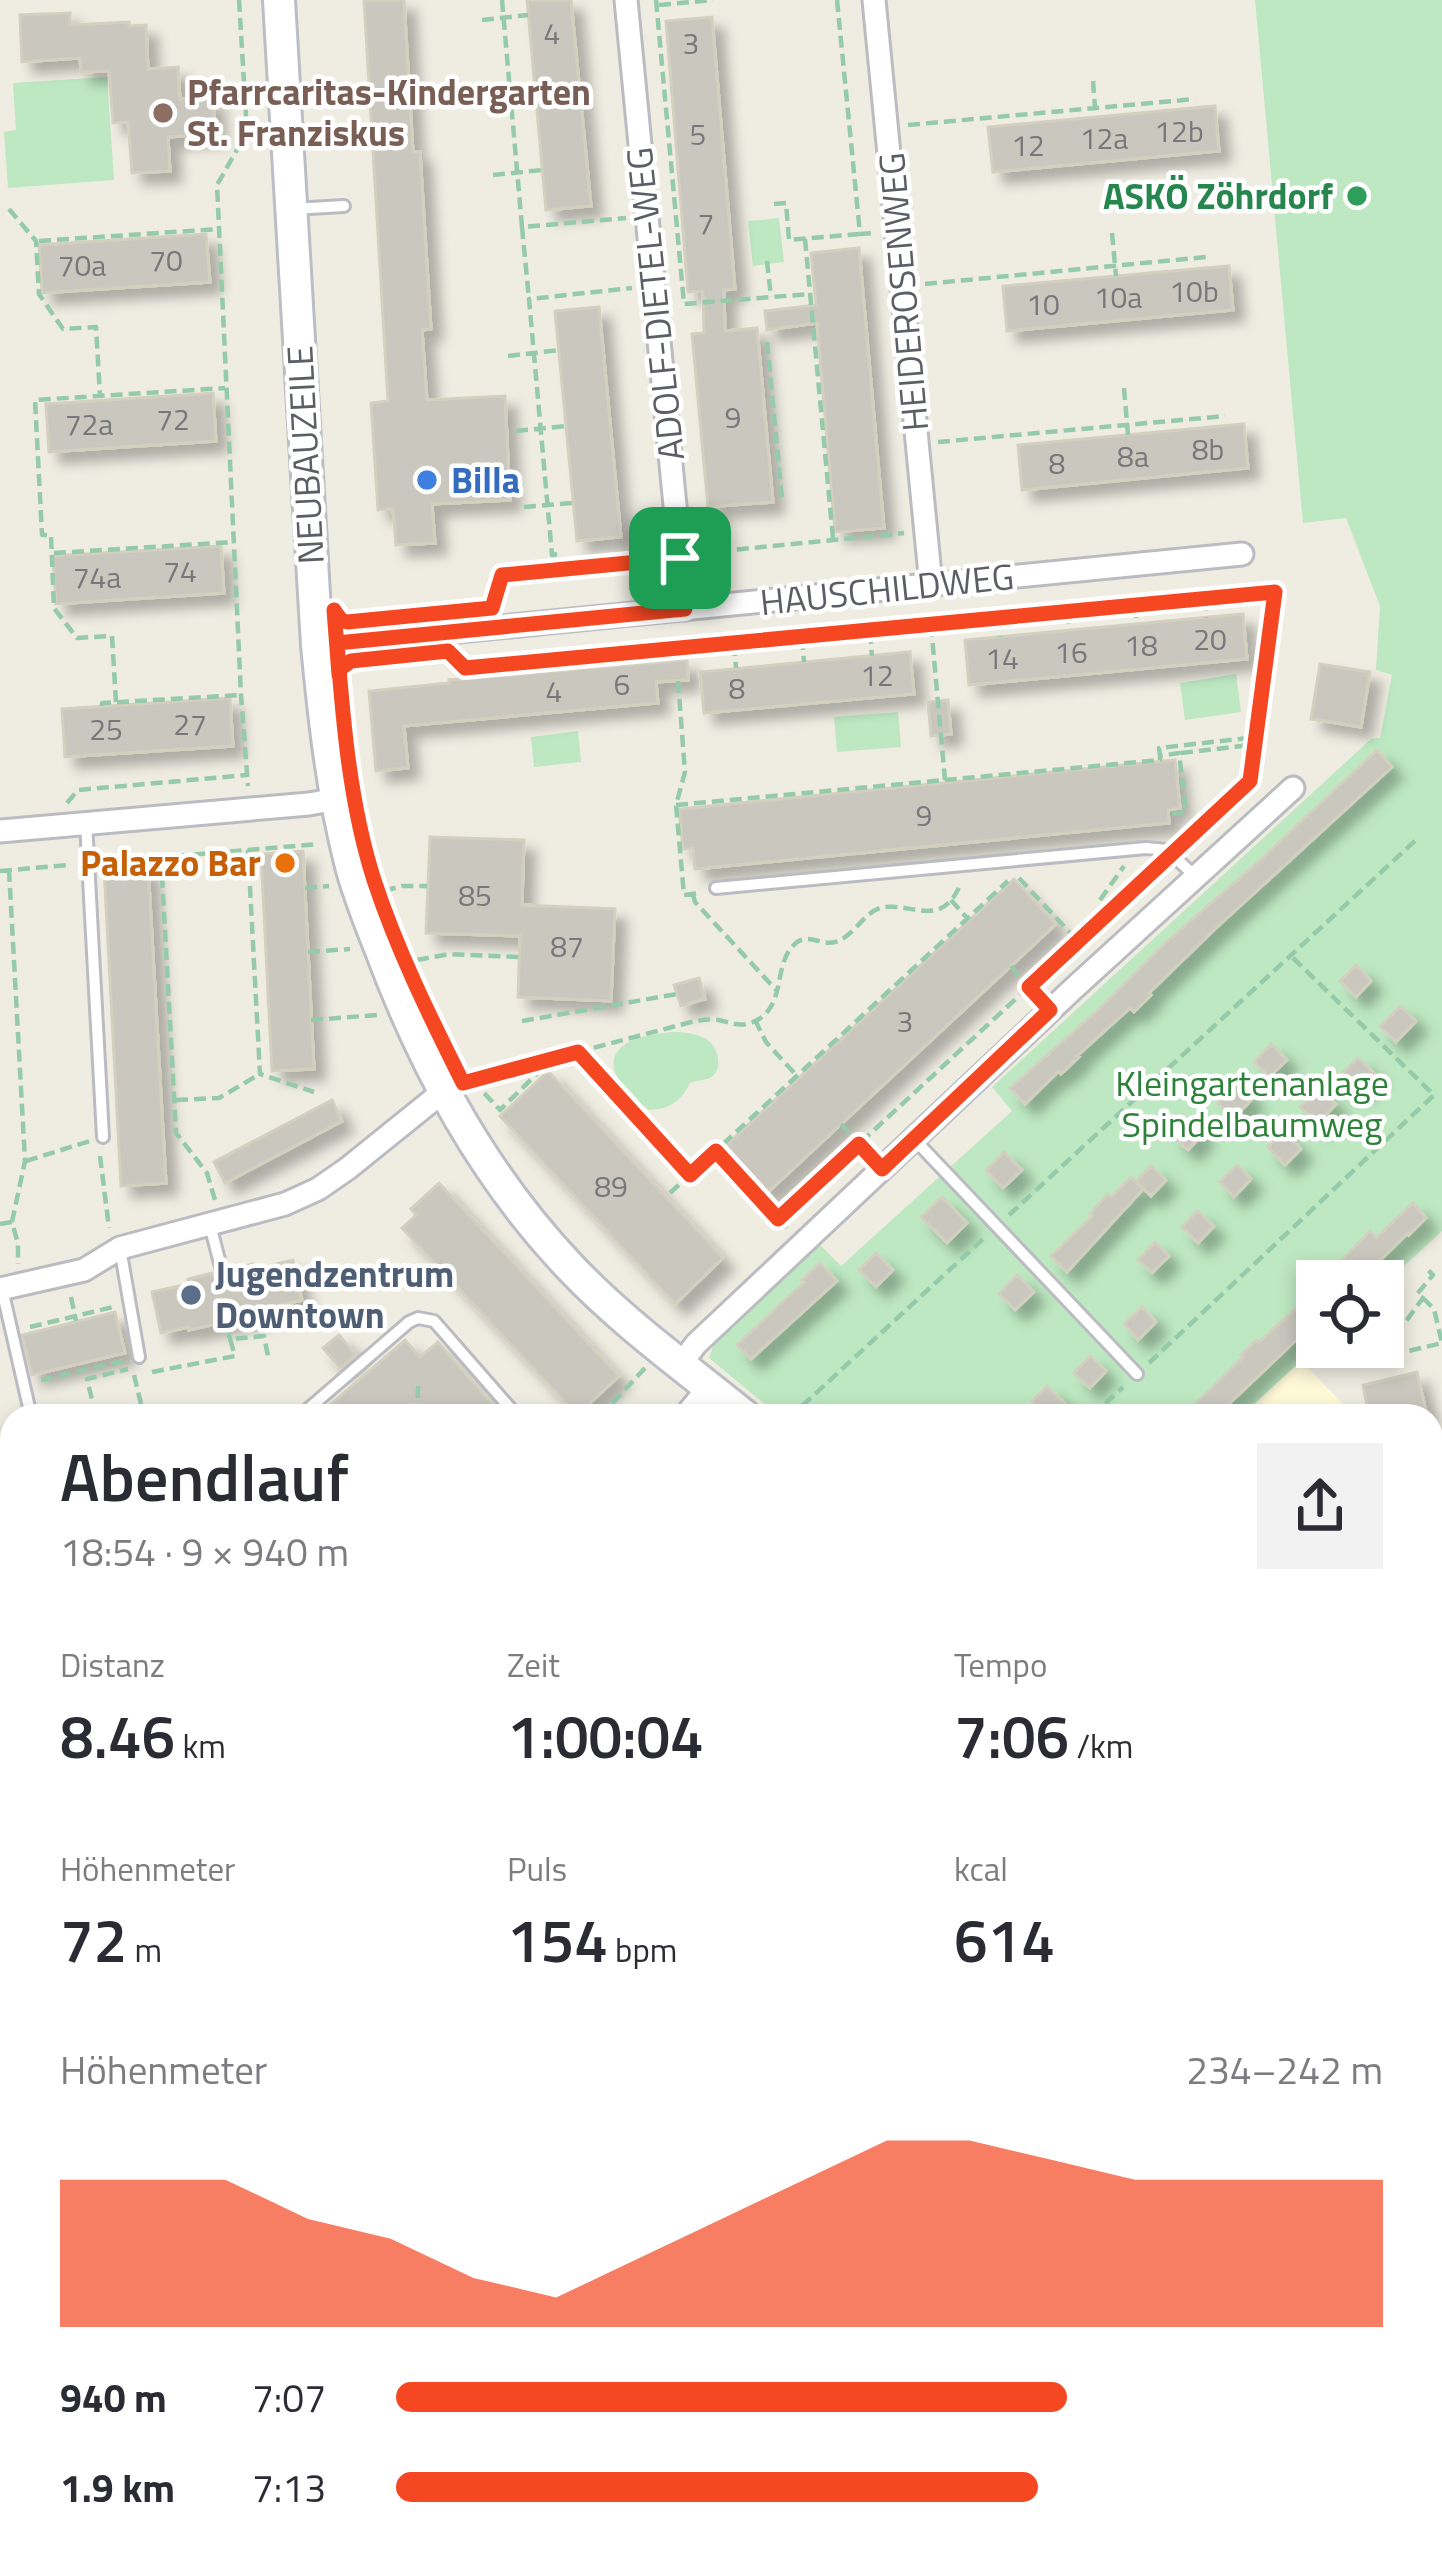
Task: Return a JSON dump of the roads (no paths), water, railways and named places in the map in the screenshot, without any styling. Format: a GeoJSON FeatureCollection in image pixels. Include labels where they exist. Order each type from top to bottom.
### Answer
{"type":"FeatureCollection","features":[{"type":"Feature","properties":{"kind":"street","name":"NEUBAUZEILE"},"geometry":{"type":"LineString","coordinates":[[279,0],[317,645],[324,722],[350,864],[403,1007],[460,1084],[478,1148],[531,1224],[614,1309],[730,1404]]}},
{"type":"Feature","properties":{"kind":"street","name":"ADOLF-DIETEL-WEG"},"geometry":{"type":"LineString","coordinates":[[626,0],[685,609]]}},
{"type":"Feature","properties":{"kind":"street","name":"HEIDEROSENWEG"},"geometry":{"type":"LineString","coordinates":[[874,0],[931,585]]}},
{"type":"Feature","properties":{"kind":"street","name":"HAUSCHILDWEG"},"geometry":{"type":"LineString","coordinates":[[317,645],[1242,554]]}},
{"type":"Feature","properties":{"kind":"street"},"geometry":{"type":"LineString","coordinates":[[682,1364],[696,1344],[914,1138],[1293,788]]}},
{"type":"Feature","properties":{"kind":"street"},"geometry":{"type":"LineString","coordinates":[[0,831],[337,799]]}},
{"type":"Feature","properties":{"kind":"street"},"geometry":{"type":"LineString","coordinates":[[1,1289],[84,1270],[115,1241],[285,1204],[318,1189],[460,1084]]}},
{"type":"Feature","properties":{"kind":"street"},"geometry":{"type":"LineString","coordinates":[[696,1404],[709,1387]]}},
{"type":"Feature","properties":{"kind":"lane"},"geometry":{"type":"LineString","coordinates":[[290,209],[344,206]]}},
{"type":"Feature","properties":{"kind":"lane"},"geometry":{"type":"LineString","coordinates":[[86,824],[104,1137]]}},
{"type":"Feature","properties":{"kind":"lane"},"geometry":{"type":"LineString","coordinates":[[716,888],[1157,848],[1172,854],[1196,877]]}},
{"type":"Feature","properties":{"kind":"lane"},"geometry":{"type":"LineString","coordinates":[[914,1138],[1138,1374]]}},
{"type":"Feature","properties":{"kind":"lane"},"geometry":{"type":"LineString","coordinates":[[214,1217],[222,1271]]}},
{"type":"Feature","properties":{"kind":"lane"},"geometry":{"type":"LineString","coordinates":[[115,1241],[135,1367]]}},
{"type":"Feature","properties":{"kind":"lane"},"geometry":{"type":"LineString","coordinates":[[1,1289],[28,1404]]}},
{"type":"Feature","properties":{"kind":"lane"},"geometry":{"type":"LineString","coordinates":[[314,1404],[418,1318],[434,1322],[506,1404]]}},
{"type":"Feature","properties":{"kind":"place","name":"Pfarrcaritas-Kindergarten St. Franziskus"},"geometry":{"type":"Point","coordinates":[163,113]}},
{"type":"Feature","properties":{"kind":"place","name":"ASKÖ Zöhrdorf"},"geometry":{"type":"Point","coordinates":[1357,196]}},
{"type":"Feature","properties":{"kind":"place","name":"Billa"},"geometry":{"type":"Point","coordinates":[427,480]}},
{"type":"Feature","properties":{"kind":"place","name":"Palazzo Bar"},"geometry":{"type":"Point","coordinates":[285,863]}},
{"type":"Feature","properties":{"kind":"place","name":"Jugendzentrum Downtown"},"geometry":{"type":"Point","coordinates":[191,1295]}},
{"type":"Feature","properties":{"kind":"park label","name":"Kleingartenanlage Spindelbaumweg"},"geometry":{"type":"Point","coordinates":[1252,1104]}}]}
